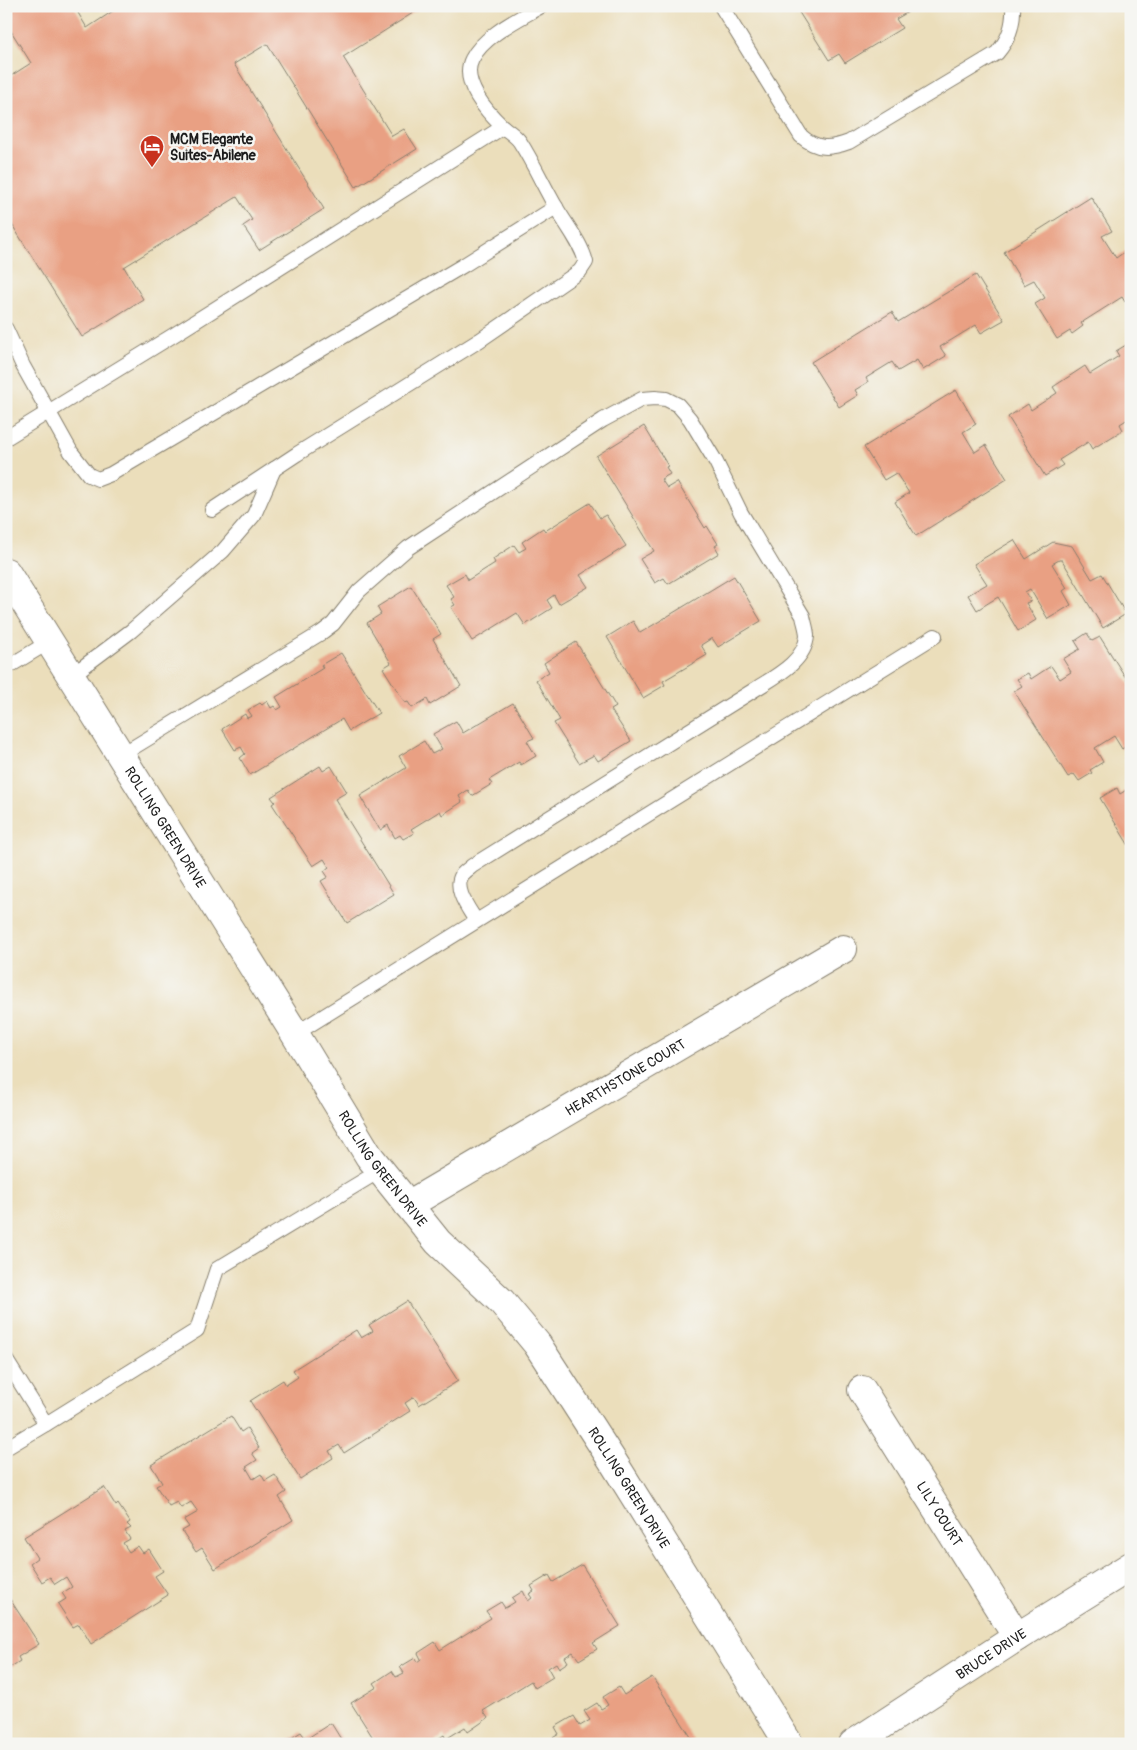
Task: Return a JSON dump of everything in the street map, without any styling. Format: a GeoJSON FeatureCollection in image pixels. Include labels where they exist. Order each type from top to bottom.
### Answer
{"type":"FeatureCollection","features":[{"type":"Feature","properties":{"kind":"street","name":"ROLLING GREEN DRIVE"},"geometry":{"type":"LineString","coordinates":[[6,572],[295,1034],[369,1156],[438,1242],[502,1302],[537,1344],[612,1460],[789,1744]]}},
{"type":"Feature","properties":{"kind":"street","name":"HEARTHSTONE COURT"},"geometry":{"type":"LineString","coordinates":[[408,1204],[843,948]]}},
{"type":"Feature","properties":{"kind":"street","name":"LILY COURT"},"geometry":{"type":"LineString","coordinates":[[862,1390],[1017,1637]]}},
{"type":"Feature","properties":{"kind":"street","name":"BRUCE DRIVE"},"geometry":{"type":"LineString","coordinates":[[853,1744],[1017,1637],[1131,1566]]}},
{"type":"Feature","properties":{"kind":"lane"},"geometry":{"type":"LineString","coordinates":[[212,510],[274,468],[480,340],[580,271],[586,262],[584,253],[518,140],[484,107],[468,79],[471,60],[481,46],[496,33],[540,6]]}},
{"type":"Feature","properties":{"kind":"lane"},"geometry":{"type":"LineString","coordinates":[[721,6],[801,136],[811,144],[823,147],[838,146],[849,142],[997,53],[1006,43],[1011,30],[1012,6]]}},
{"type":"Feature","properties":{"kind":"lane"},"geometry":{"type":"LineString","coordinates":[[6,438],[172,336],[503,127]]}},
{"type":"Feature","properties":{"kind":"lane"},"geometry":{"type":"LineString","coordinates":[[6,329],[23,366],[72,452],[89,475],[98,479],[111,474],[464,264],[556,207]]}},
{"type":"Feature","properties":{"kind":"lane"},"geometry":{"type":"LineString","coordinates":[[121,755],[321,633],[333,624],[359,591],[408,548],[564,445],[618,411],[642,399],[666,399],[678,406],[690,419],[716,462],[741,513],[803,616],[807,636],[802,652],[787,668],[754,690],[472,866],[462,875],[460,885],[462,898],[476,921]]}},
{"type":"Feature","properties":{"kind":"lane"},"geometry":{"type":"LineString","coordinates":[[71,676],[131,631],[223,551],[254,515],[274,468]]}},
{"type":"Feature","properties":{"kind":"lane"},"geometry":{"type":"LineString","coordinates":[[295,1034],[934,636]]}},
{"type":"Feature","properties":{"kind":"lane"},"geometry":{"type":"LineString","coordinates":[[6,668],[50,642]]}},
{"type":"Feature","properties":{"kind":"lane"},"geometry":{"type":"LineString","coordinates":[[6,1448],[198,1330],[217,1269],[381,1170]]}},
{"type":"Feature","properties":{"kind":"lane"},"geometry":{"type":"LineString","coordinates":[[6,1360],[46,1424]]}},
{"type":"Feature","properties":{"kind":"building","name":"MCM Elegante Suites-Abilene"},"geometry":{"type":"Polygon","coordinates":[[[6,6],[74,6],[87,28],[116,9],[115,6],[424,6],[343,57],[392,136],[404,129],[417,149],[356,187],[267,44],[234,64],[324,209],[259,250],[243,226],[252,220],[237,197],[124,267],[143,299],[82,337],[6,215],[6,79],[31,63],[6,23],[6,6]]]}},
{"type":"Feature","properties":{"kind":"building"},"geometry":{"type":"Polygon","coordinates":[[[795,6],[904,6],[908,12],[896,19],[902,28],[845,63],[839,54],[829,60],[795,6]]]}},
{"type":"Feature","properties":{"kind":"building"},"geometry":{"type":"Polygon","coordinates":[[[1091,197],[1112,231],[1102,236],[1116,258],[1127,250],[1131,256],[1131,299],[1125,302],[1122,297],[1081,323],[1083,326],[1072,334],[1070,331],[1057,339],[1035,304],[1045,298],[1034,280],[1024,285],[1004,252],[1091,197]]]}},
{"type":"Feature","properties":{"kind":"building"},"geometry":{"type":"Polygon","coordinates":[[[976,275],[1004,320],[981,333],[976,325],[940,347],[946,356],[923,370],[917,360],[898,371],[892,362],[866,378],[868,382],[855,390],[858,395],[839,407],[811,362],[892,312],[898,322],[976,275]]]}},
{"type":"Feature","properties":{"kind":"building"},"geometry":{"type":"Polygon","coordinates":[[[1131,342],[1131,417],[1120,424],[1123,430],[1092,449],[1088,442],[1059,460],[1063,465],[1045,476],[1008,417],[1028,404],[1031,410],[1057,393],[1053,387],[1085,366],[1090,374],[1119,356],[1116,351],[1131,342]]]}},
{"type":"Feature","properties":{"kind":"building"},"geometry":{"type":"Polygon","coordinates":[[[956,390],[976,424],[963,432],[975,452],[986,445],[1007,479],[916,536],[895,502],[909,493],[896,473],[884,480],[864,447],[956,390]]]}},
{"type":"Feature","properties":{"kind":"building"},"geometry":{"type":"Polygon","coordinates":[[[644,426],[668,466],[666,467],[670,474],[661,479],[667,488],[677,482],[705,528],[707,526],[718,544],[715,546],[719,553],[668,584],[664,578],[655,583],[640,559],[654,551],[596,456],[644,426]]]}},
{"type":"Feature","properties":{"kind":"building"},"geometry":{"type":"Polygon","coordinates":[[[590,503],[600,518],[606,515],[626,546],[580,575],[588,587],[559,604],[554,595],[547,600],[552,608],[525,625],[517,613],[472,641],[451,607],[455,605],[451,599],[454,597],[446,585],[465,574],[468,580],[495,563],[493,559],[514,545],[519,552],[526,548],[522,542],[543,528],[545,531],[590,503]]]}},
{"type":"Feature","properties":{"kind":"building"},"geometry":{"type":"Polygon","coordinates":[[[1014,540],[1026,559],[1053,542],[1072,546],[1092,579],[1102,574],[1126,614],[1103,628],[1062,560],[1052,564],[1067,588],[1063,591],[1071,605],[1048,619],[1030,589],[1025,592],[1031,601],[1026,603],[1036,620],[1018,631],[998,597],[977,610],[968,595],[987,584],[974,564],[1014,540]]]}},
{"type":"Feature","properties":{"kind":"building"},"geometry":{"type":"Polygon","coordinates":[[[734,576],[761,621],[718,647],[712,638],[701,645],[707,655],[663,681],[665,685],[643,698],[607,637],[633,621],[640,633],[734,576]]]}},
{"type":"Feature","properties":{"kind":"building"},"geometry":{"type":"Polygon","coordinates":[[[411,586],[441,634],[433,639],[461,686],[430,705],[427,699],[412,708],[408,702],[405,703],[383,668],[391,663],[367,623],[381,614],[377,607],[411,586]]]}},
{"type":"Feature","properties":{"kind":"building"},"geometry":{"type":"Polygon","coordinates":[[[1087,633],[1092,641],[1100,637],[1131,686],[1131,743],[1122,749],[1114,736],[1095,748],[1103,762],[1090,770],[1092,773],[1079,781],[1074,774],[1068,777],[1014,691],[1022,686],[1017,679],[1028,673],[1031,679],[1051,666],[1060,679],[1071,672],[1063,659],[1080,649],[1075,641],[1087,633]]]}},
{"type":"Feature","properties":{"kind":"building"},"geometry":{"type":"Polygon","coordinates":[[[576,642],[616,707],[611,710],[631,741],[598,761],[594,755],[579,763],[554,723],[560,720],[536,680],[549,672],[544,663],[576,642]]]}},
{"type":"Feature","properties":{"kind":"building"},"geometry":{"type":"Polygon","coordinates":[[[341,653],[379,713],[349,731],[342,719],[250,775],[240,758],[245,754],[241,747],[235,750],[222,729],[245,714],[247,718],[252,716],[248,710],[260,703],[262,705],[267,701],[271,708],[274,706],[277,710],[282,707],[276,697],[323,668],[321,665],[341,653]]]}},
{"type":"Feature","properties":{"kind":"building"},"geometry":{"type":"Polygon","coordinates":[[[513,703],[534,738],[527,741],[536,756],[521,765],[519,762],[489,780],[492,784],[472,796],[468,790],[459,796],[462,802],[442,815],[440,811],[411,829],[414,833],[403,839],[400,835],[395,838],[388,825],[380,830],[360,796],[406,768],[399,756],[424,741],[432,754],[442,749],[433,734],[456,721],[463,733],[513,703]]]}},
{"type":"Feature","properties":{"kind":"building"},"geometry":{"type":"Polygon","coordinates":[[[320,766],[323,771],[331,766],[347,792],[335,799],[394,894],[347,923],[321,881],[328,877],[324,871],[329,867],[324,859],[313,866],[272,804],[275,802],[271,797],[320,766]]]}},
{"type":"Feature","properties":{"kind":"building"},"geometry":{"type":"Polygon","coordinates":[[[1131,787],[1131,849],[1100,798],[1117,788],[1120,794],[1131,787]]]}},
{"type":"Feature","properties":{"kind":"building"},"geometry":{"type":"Polygon","coordinates":[[[407,1301],[458,1381],[419,1405],[414,1397],[405,1403],[410,1411],[344,1453],[339,1445],[329,1451],[333,1458],[300,1479],[250,1401],[283,1380],[286,1385],[298,1377],[293,1370],[356,1330],[361,1338],[373,1331],[369,1325],[407,1301]]]}},
{"type":"Feature","properties":{"kind":"building"},"geometry":{"type":"Polygon","coordinates":[[[231,1416],[241,1432],[247,1428],[259,1448],[252,1453],[257,1460],[246,1467],[253,1479],[261,1474],[265,1481],[275,1475],[286,1492],[279,1497],[293,1520],[215,1569],[202,1548],[196,1552],[182,1531],[189,1527],[184,1520],[198,1512],[191,1502],[181,1508],[177,1502],[169,1506],[156,1486],[162,1483],[151,1465],[231,1416]]]}},
{"type":"Feature","properties":{"kind":"building"},"geometry":{"type":"Polygon","coordinates":[[[104,1487],[116,1506],[118,1504],[130,1522],[127,1524],[131,1528],[125,1531],[130,1539],[123,1543],[129,1552],[138,1546],[143,1553],[149,1549],[163,1571],[155,1576],[168,1595],[91,1644],[79,1624],[73,1627],[58,1604],[66,1599],[62,1593],[72,1587],[66,1577],[55,1584],[50,1577],[42,1582],[30,1563],[37,1558],[24,1537],[104,1487]]]}},
{"type":"Feature","properties":{"kind":"building"},"geometry":{"type":"Polygon","coordinates":[[[582,1565],[620,1626],[593,1643],[597,1649],[579,1660],[573,1652],[565,1657],[568,1662],[559,1668],[556,1663],[548,1668],[553,1677],[535,1688],[531,1681],[483,1711],[488,1718],[468,1732],[465,1727],[446,1739],[444,1735],[435,1741],[436,1744],[377,1744],[351,1703],[377,1687],[374,1683],[392,1671],[396,1677],[404,1673],[400,1667],[415,1658],[417,1662],[421,1659],[418,1653],[435,1642],[440,1650],[491,1618],[486,1611],[501,1602],[505,1608],[515,1602],[512,1598],[523,1591],[528,1601],[532,1598],[529,1594],[534,1591],[531,1586],[549,1575],[553,1582],[582,1565]]]}},
{"type":"Feature","properties":{"kind":"building"},"geometry":{"type":"Polygon","coordinates":[[[6,1593],[39,1644],[18,1657],[20,1661],[6,1670],[6,1593]]]}},
{"type":"Feature","properties":{"kind":"building"},"geometry":{"type":"Polygon","coordinates":[[[652,1677],[693,1740],[687,1744],[543,1744],[559,1734],[555,1727],[574,1716],[580,1726],[590,1720],[584,1711],[597,1703],[601,1709],[608,1705],[603,1697],[619,1687],[624,1695],[652,1677]]]}},
{"type":"Feature","properties":{"kind":"building"},"geometry":{"type":"Polygon","coordinates":[[[331,1723],[344,1744],[286,1744],[285,1742],[301,1732],[306,1739],[331,1723]]]}},
{"type":"Feature","properties":{"kind":"place","name":"MCM Elegante Suites-Abilene"},"geometry":{"type":"Point","coordinates":[152,168]}}]}
